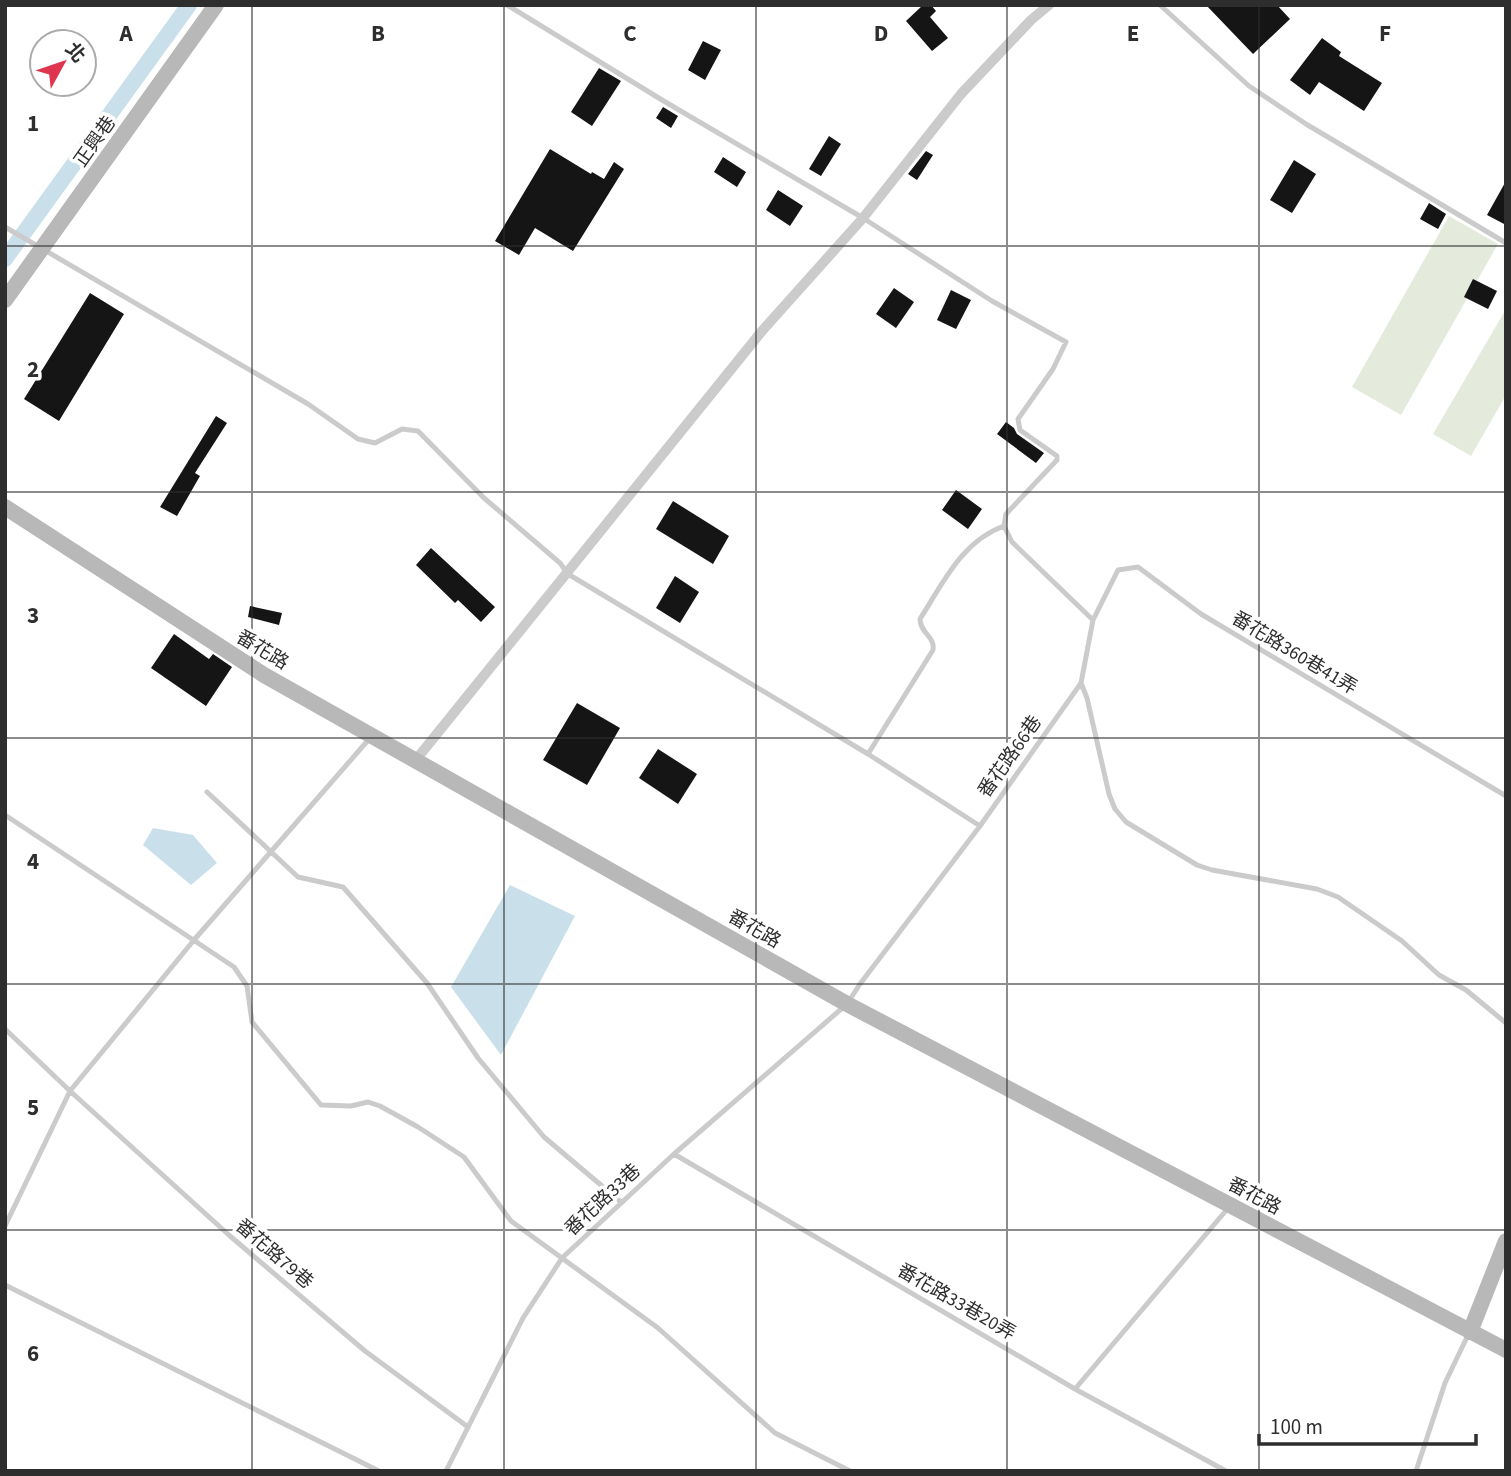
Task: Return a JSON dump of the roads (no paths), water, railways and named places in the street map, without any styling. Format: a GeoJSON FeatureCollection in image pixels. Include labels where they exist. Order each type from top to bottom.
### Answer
{"type":"FeatureCollection","features":[{"type":"Feature","properties":{"kind":"main road","name":"正興巷"},"geometry":{"type":"LineString","coordinates":[[5,300],[216,5]]}},
{"type":"Feature","properties":{"kind":"main road","name":"番花路"},"geometry":{"type":"LineString","coordinates":[[5,507],[252,668],[847,1004],[1506,1350]]}},
{"type":"Feature","properties":{"kind":"main road"},"geometry":{"type":"LineString","coordinates":[[1470,1332],[1506,1241]]}},
{"type":"Feature","properties":{"kind":"street"},"geometry":{"type":"LineString","coordinates":[[415,761],[762,331],[863,218],[961,94],[1031,20],[1049,5]]}},
{"type":"Feature","properties":{"kind":"lane"},"geometry":{"type":"LineString","coordinates":[[507,5],[863,218],[992,301],[1066,342],[1054,369],[1018,419],[1020,430],[1052,450],[1056,460],[1006,514],[1004,526],[1012,542],[1093,620]]}},
{"type":"Feature","properties":{"kind":"lane"},"geometry":{"type":"LineString","coordinates":[[1160,5],[1249,86],[1306,124],[1506,243]]}},
{"type":"Feature","properties":{"kind":"lane"},"geometry":{"type":"LineString","coordinates":[[5,227],[308,404],[358,439],[375,443],[402,429],[418,431],[484,498],[560,563],[568,574],[868,754],[980,825]]}},
{"type":"Feature","properties":{"kind":"lane"},"geometry":{"type":"LineString","coordinates":[[868,754],[933,650],[932,639],[921,628],[920,619],[963,552],[988,532],[1004,526]]}},
{"type":"Feature","properties":{"kind":"lane","name":"番花路360巷41弄"},"geometry":{"type":"LineString","coordinates":[[1093,620],[1118,570],[1138,567],[1201,614],[1506,796]]}},
{"type":"Feature","properties":{"kind":"lane","name":"番花路66巷"},"geometry":{"type":"LineString","coordinates":[[847,1004],[980,825],[1080,683],[1093,620]]}},
{"type":"Feature","properties":{"kind":"lane"},"geometry":{"type":"LineString","coordinates":[[1080,683],[1087,698],[1109,794],[1115,809],[1126,822],[1197,865],[1317,889],[1338,897],[1402,941],[1438,975],[1466,990],[1506,1023]]}},
{"type":"Feature","properties":{"kind":"lane"},"geometry":{"type":"LineString","coordinates":[[5,1226],[70,1091],[194,940],[373,736]]}},
{"type":"Feature","properties":{"kind":"lane"},"geometry":{"type":"LineString","coordinates":[[207,792],[298,877],[343,887],[427,983],[478,1058],[544,1136],[621,1202]]}},
{"type":"Feature","properties":{"kind":"lane"},"geometry":{"type":"LineString","coordinates":[[5,816],[234,967],[247,986],[252,1022],[321,1105],[368,1102],[380,1105],[464,1157],[511,1221],[658,1328],[775,1433],[850,1471]]}},
{"type":"Feature","properties":{"kind":"lane","name":"番花路33巷"},"geometry":{"type":"LineString","coordinates":[[446,1471],[523,1318],[562,1258],[674,1154],[847,1004]]}},
{"type":"Feature","properties":{"kind":"lane","name":"番花路79巷"},"geometry":{"type":"LineString","coordinates":[[5,1029],[230,1236],[365,1351],[468,1427]]}},
{"type":"Feature","properties":{"kind":"lane","name":"番花路33巷20弄"},"geometry":{"type":"LineString","coordinates":[[674,1154],[1075,1389],[1226,1471]]}},
{"type":"Feature","properties":{"kind":"lane"},"geometry":{"type":"LineString","coordinates":[[1075,1389],[1230,1206]]}},
{"type":"Feature","properties":{"kind":"lane"},"geometry":{"type":"LineString","coordinates":[[5,1285],[379,1471]]}},
{"type":"Feature","properties":{"kind":"lane"},"geometry":{"type":"LineString","coordinates":[[1416,1471],[1445,1383],[1470,1332]]}},
{"type":"Feature","properties":{"kind":"water"},"geometry":{"type":"Polygon","coordinates":[[[153,828],[193,835],[217,863],[191,885],[143,845],[153,828]]]}},
{"type":"Feature","properties":{"kind":"water"},"geometry":{"type":"Polygon","coordinates":[[[510,885],[575,916],[501,1055],[451,987],[510,885]]]}},
{"type":"Feature","properties":{"kind":"waterway"},"geometry":{"type":"LineString","coordinates":[[5,259],[189,5]]}}]}
